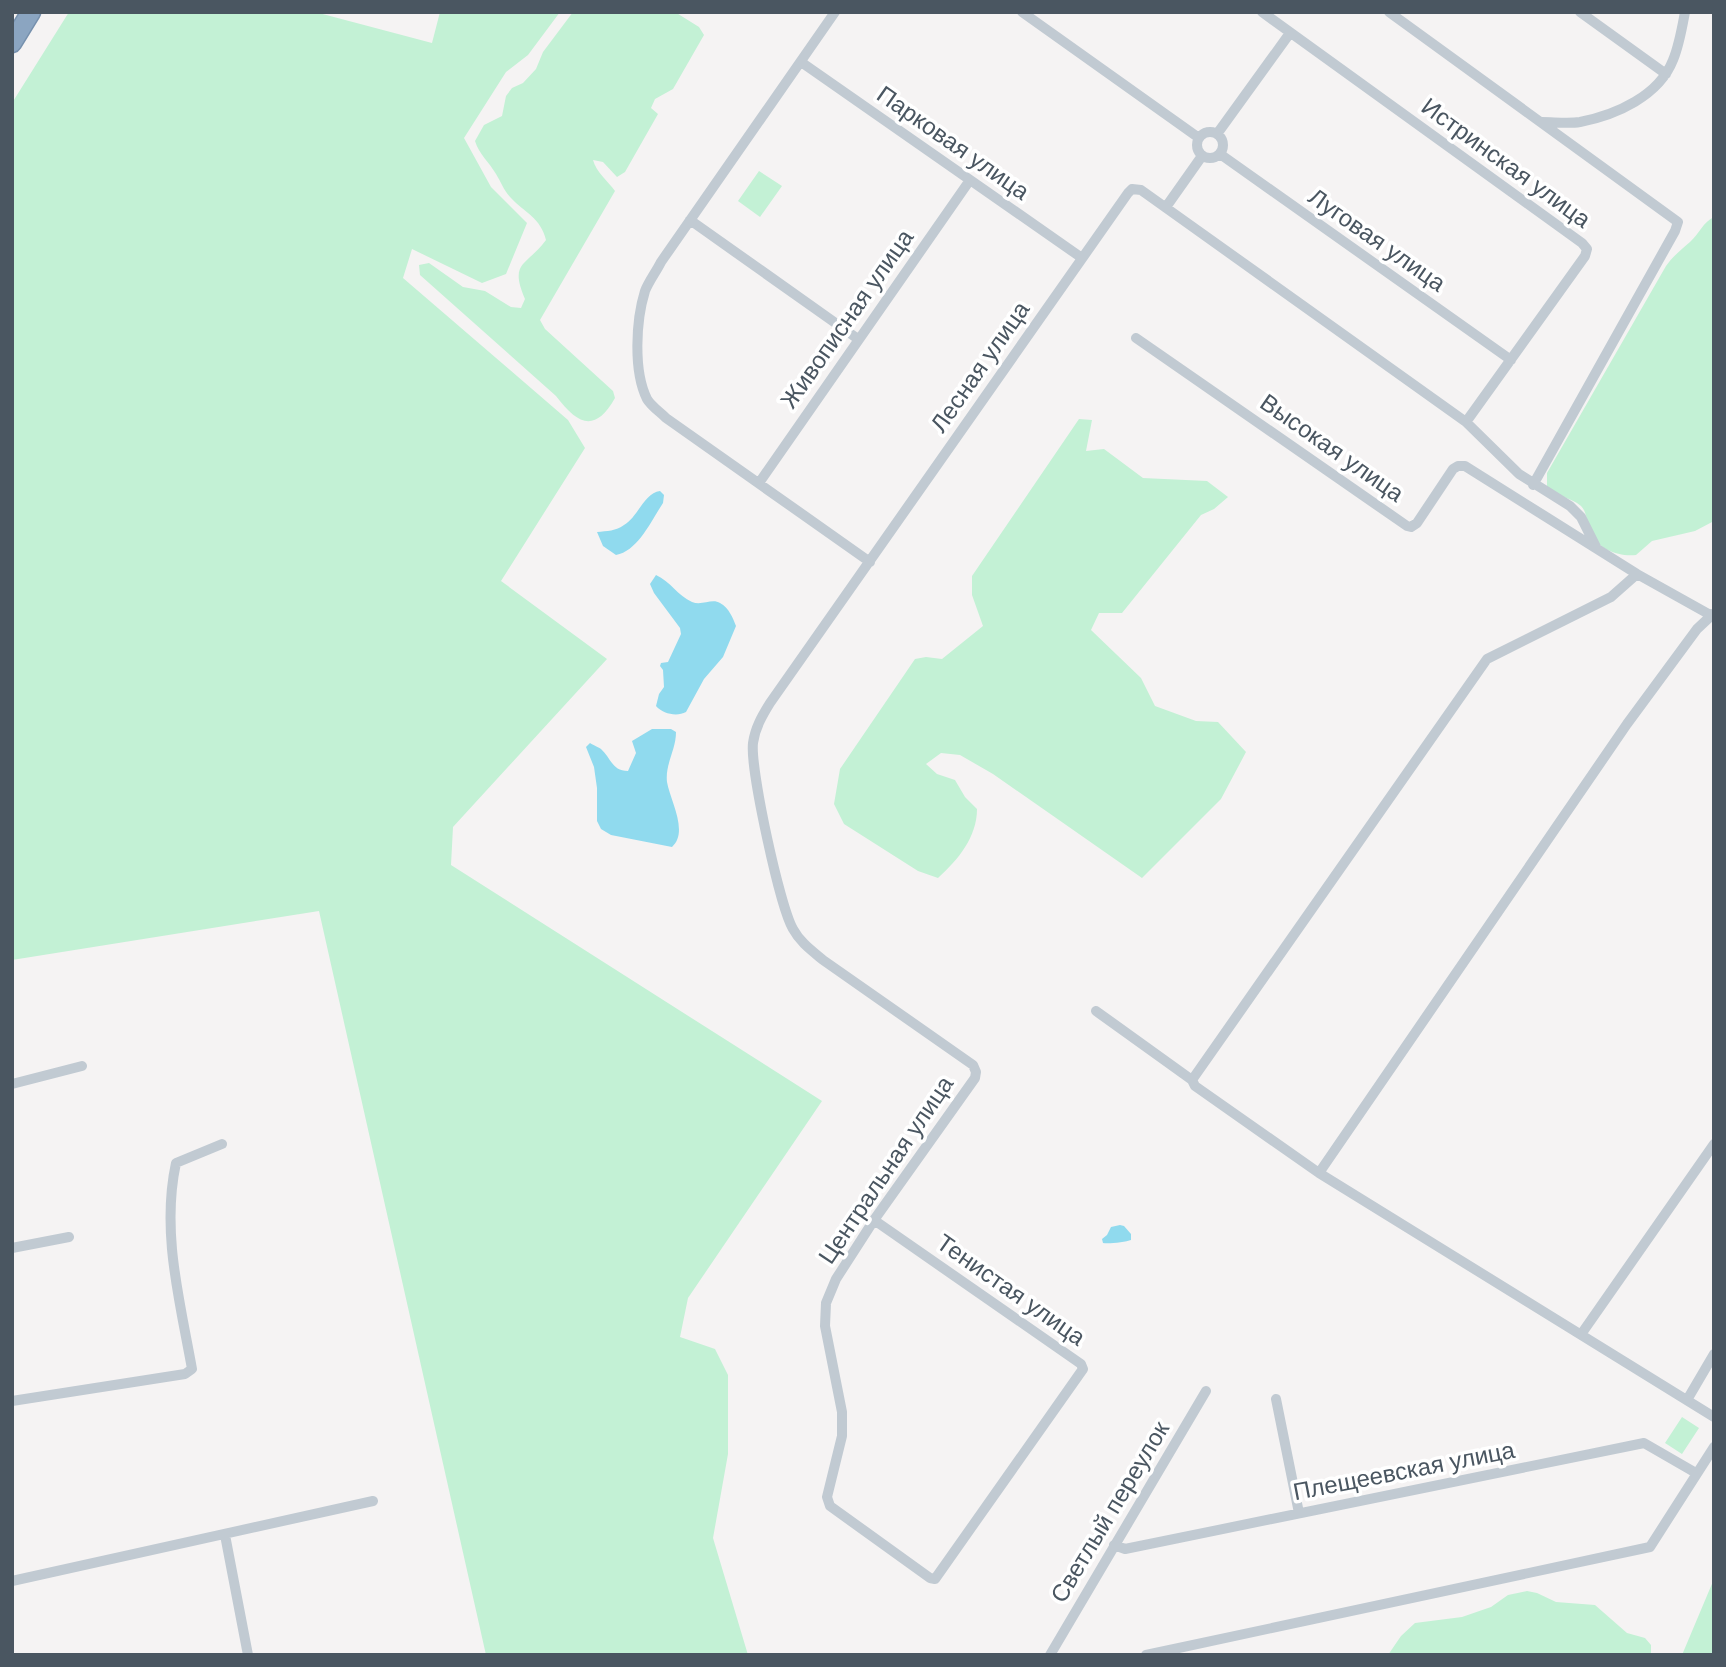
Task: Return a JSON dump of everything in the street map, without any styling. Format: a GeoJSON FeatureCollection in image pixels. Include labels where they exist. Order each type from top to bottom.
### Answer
{"type":"FeatureCollection","features":[{"type":"Feature","properties":{"kind":"highway"},"geometry":{"type":"LineString","coordinates":[[12,43],[31,12]]}},
{"type":"Feature","properties":{"kind":"street"},"geometry":{"type":"LineString","coordinates":[[835,12],[661,262],[646,289],[640,314],[638,357],[640,381],[648,401],[666,418],[870,562]]}},
{"type":"Feature","properties":{"kind":"street"},"geometry":{"type":"LineString","coordinates":[[1022,12],[1199,138]]}},
{"type":"Feature","properties":{"kind":"street","name":"Истринская улица"},"geometry":{"type":"LineString","coordinates":[[1262,12],[1583,243],[1587,249],[1585,256],[1466,422]]}},
{"type":"Feature","properties":{"kind":"street"},"geometry":{"type":"LineString","coordinates":[[1389,12],[1678,222],[1533,485]]}},
{"type":"Feature","properties":{"kind":"street"},"geometry":{"type":"LineString","coordinates":[[1580,12],[1666,74]]}},
{"type":"Feature","properties":{"kind":"street"},"geometry":{"type":"LineString","coordinates":[[1541,122],[1579,122],[1612,112],[1644,97],[1666,74],[1673,60],[1685,12]]}},
{"type":"Feature","properties":{"kind":"street"},"geometry":{"type":"LineString","coordinates":[[1217,134],[1290,33]]}},
{"type":"Feature","properties":{"kind":"street","name":"Парковая улица"},"geometry":{"type":"LineString","coordinates":[[801,62],[1082,257]]}},
{"type":"Feature","properties":{"kind":"street"},"geometry":{"type":"LineString","coordinates":[[1204,133],[1217,134],[1222,140],[1220,154],[1208,158],[1202,156],[1198,151],[1199,138],[1204,133]]}},
{"type":"Feature","properties":{"kind":"street","name":"Луговая улица"},"geometry":{"type":"LineString","coordinates":[[1220,154],[1511,360]]}},
{"type":"Feature","properties":{"kind":"street"},"geometry":{"type":"LineString","coordinates":[[1202,156],[1166,206],[1466,422],[1500,458],[1533,485],[1570,506],[1581,517],[1595,547],[1637,574],[1713,615],[1698,629],[1627,724],[1320,1172]]}},
{"type":"Feature","properties":{"kind":"street","name":"Живописная улица"},"geometry":{"type":"LineString","coordinates":[[759,483],[970,180]]}},
{"type":"Feature","properties":{"kind":"street","name":"Лесная улица"},"geometry":{"type":"LineString","coordinates":[[870,562],[1125,197],[1132,189],[1141,190],[1166,206]]}},
{"type":"Feature","properties":{"kind":"street"},"geometry":{"type":"LineString","coordinates":[[690,220],[858,339]]}},
{"type":"Feature","properties":{"kind":"street","name":"Высокая улица"},"geometry":{"type":"LineString","coordinates":[[1136,338],[1407,526],[1411,527],[1417,523],[1453,469],[1465,466],[1595,547]]}},
{"type":"Feature","properties":{"kind":"street","name":"Центральная улица"},"geometry":{"type":"LineString","coordinates":[[870,562],[770,703],[758,723],[752,745],[772,859],[791,926],[802,943],[973,1065],[976,1072],[975,1078],[874,1220],[836,1279],[826,1303],[825,1326],[842,1412],[842,1436],[827,1497],[834,1511],[935,1579]]}},
{"type":"Feature","properties":{"kind":"street"},"geometry":{"type":"LineString","coordinates":[[1192,1080],[1487,659],[1611,597],[1637,574]]}},
{"type":"Feature","properties":{"kind":"street"},"geometry":{"type":"LineString","coordinates":[[1096,1011],[1192,1080],[1195,1086],[1320,1172],[1714,1417]]}},
{"type":"Feature","properties":{"kind":"street"},"geometry":{"type":"LineString","coordinates":[[12,1084],[82,1066]]}},
{"type":"Feature","properties":{"kind":"street"},"geometry":{"type":"LineString","coordinates":[[12,1401],[185,1374],[192,1369],[171,1247],[170,1192],[176,1163],[222,1143]]}},
{"type":"Feature","properties":{"kind":"street"},"geometry":{"type":"LineString","coordinates":[[1582,1333],[1714,1144]]}},
{"type":"Feature","properties":{"kind":"street","name":"Тенистая улица"},"geometry":{"type":"LineString","coordinates":[[874,1220],[1081,1364],[1083,1369],[935,1579]]}},
{"type":"Feature","properties":{"kind":"street"},"geometry":{"type":"LineString","coordinates":[[12,1248],[69,1237]]}},
{"type":"Feature","properties":{"kind":"street"},"geometry":{"type":"LineString","coordinates":[[1687,1400],[1714,1354]]}},
{"type":"Feature","properties":{"kind":"street","name":"Светлый переулок"},"geometry":{"type":"LineString","coordinates":[[1050,1655],[1206,1391]]}},
{"type":"Feature","properties":{"kind":"street"},"geometry":{"type":"LineString","coordinates":[[1276,1399],[1298,1513]]}},
{"type":"Feature","properties":{"kind":"street","name":"Плещеевская улица"},"geometry":{"type":"LineString","coordinates":[[1114,1545],[1125,1549],[1644,1443],[1696,1473]]}},
{"type":"Feature","properties":{"kind":"street"},"geometry":{"type":"LineString","coordinates":[[1146,1655],[1650,1548],[1714,1447]]}},
{"type":"Feature","properties":{"kind":"street"},"geometry":{"type":"LineString","coordinates":[[12,1581],[373,1501]]}},
{"type":"Feature","properties":{"kind":"street"},"geometry":{"type":"LineString","coordinates":[[225,1535],[248,1655]]}},
{"type":"Feature","properties":{"kind":"green space"},"geometry":{"type":"Polygon","coordinates":[[[69,12],[315,12],[432,43],[440,12],[560,12],[528,55],[506,72],[464,138],[491,187],[527,223],[506,274],[482,283],[412,249],[403,278],[568,420],[585,448],[501,581],[607,659],[453,827],[451,865],[822,1101],[688,1298],[680,1337],[715,1349],[728,1375],[728,1454],[713,1538],[748,1655],[486,1655],[319,911],[12,960],[12,103],[69,12]]]}},
{"type":"Feature","properties":{"kind":"green space"},"geometry":{"type":"Polygon","coordinates":[[[573,12],[675,12],[699,27],[704,35],[673,89],[655,99],[651,108],[658,114],[625,172],[617,177],[603,162],[593,160],[615,191],[540,320],[545,329],[613,391],[615,398],[608,409],[600,417],[586,421],[579,419],[564,406],[420,275],[419,265],[429,263],[463,287],[485,291],[511,307],[521,308],[525,299],[520,287],[519,271],[546,240],[544,232],[506,192],[475,141],[484,125],[502,116],[506,96],[536,69],[543,52],[573,12]]]}},
{"type":"Feature","properties":{"kind":"green space"},"geometry":{"type":"Polygon","coordinates":[[[759,171],[782,186],[760,217],[738,201],[759,171]]]}},
{"type":"Feature","properties":{"kind":"green space"},"geometry":{"type":"Polygon","coordinates":[[[1714,217],[1714,521],[1695,531],[1652,541],[1636,555],[1623,555],[1603,547],[1593,538],[1581,506],[1547,488],[1547,473],[1666,266],[1714,217]]]}},
{"type":"Feature","properties":{"kind":"green space"},"geometry":{"type":"Polygon","coordinates":[[[1079,419],[1092,420],[1086,451],[1104,449],[1143,478],[1207,481],[1228,497],[1214,509],[1201,515],[1122,613],[1099,613],[1091,630],[1141,678],[1155,706],[1196,721],[1218,722],[1246,752],[1221,799],[1142,878],[993,774],[960,755],[941,753],[926,764],[937,774],[955,780],[965,797],[977,809],[974,829],[965,847],[953,864],[938,878],[918,871],[844,824],[834,804],[840,769],[915,659],[942,659],[983,626],[972,595],[972,576],[1079,419]]]}},
{"type":"Feature","properties":{"kind":"green space"},"geometry":{"type":"Polygon","coordinates":[[[1682,1417],[1699,1428],[1682,1454],[1665,1443],[1682,1417]]]}},
{"type":"Feature","properties":{"kind":"green space"},"geometry":{"type":"Polygon","coordinates":[[[1714,1579],[1714,1655],[1682,1655],[1714,1579]]]}},
{"type":"Feature","properties":{"kind":"green space"},"geometry":{"type":"Polygon","coordinates":[[[1527,1591],[1556,1602],[1595,1605],[1627,1633],[1645,1638],[1651,1645],[1651,1655],[1388,1655],[1401,1636],[1415,1623],[1462,1617],[1491,1607],[1508,1595],[1527,1591]]]}},
{"type":"Feature","properties":{"kind":"water"},"geometry":{"type":"Polygon","coordinates":[[[660,491],[664,495],[663,503],[631,548],[616,555],[603,546],[597,532],[615,530],[624,525],[650,496],[660,491]]]}},
{"type":"Feature","properties":{"kind":"water"},"geometry":{"type":"Polygon","coordinates":[[[656,575],[692,602],[720,603],[728,610],[736,626],[723,657],[704,679],[686,712],[678,714],[666,713],[656,706],[664,687],[661,663],[668,662],[681,634],[680,628],[650,584],[656,575]]]}},
{"type":"Feature","properties":{"kind":"water"},"geometry":{"type":"Polygon","coordinates":[[[652,729],[671,729],[676,732],[667,775],[679,825],[677,841],[672,847],[611,835],[601,829],[597,821],[594,767],[586,747],[590,743],[600,748],[618,769],[628,771],[636,753],[632,741],[652,729]]]}},
{"type":"Feature","properties":{"kind":"water"},"geometry":{"type":"Polygon","coordinates":[[[1120,1225],[1131,1234],[1131,1240],[1103,1243],[1102,1239],[1111,1227],[1120,1225]]]}}]}
